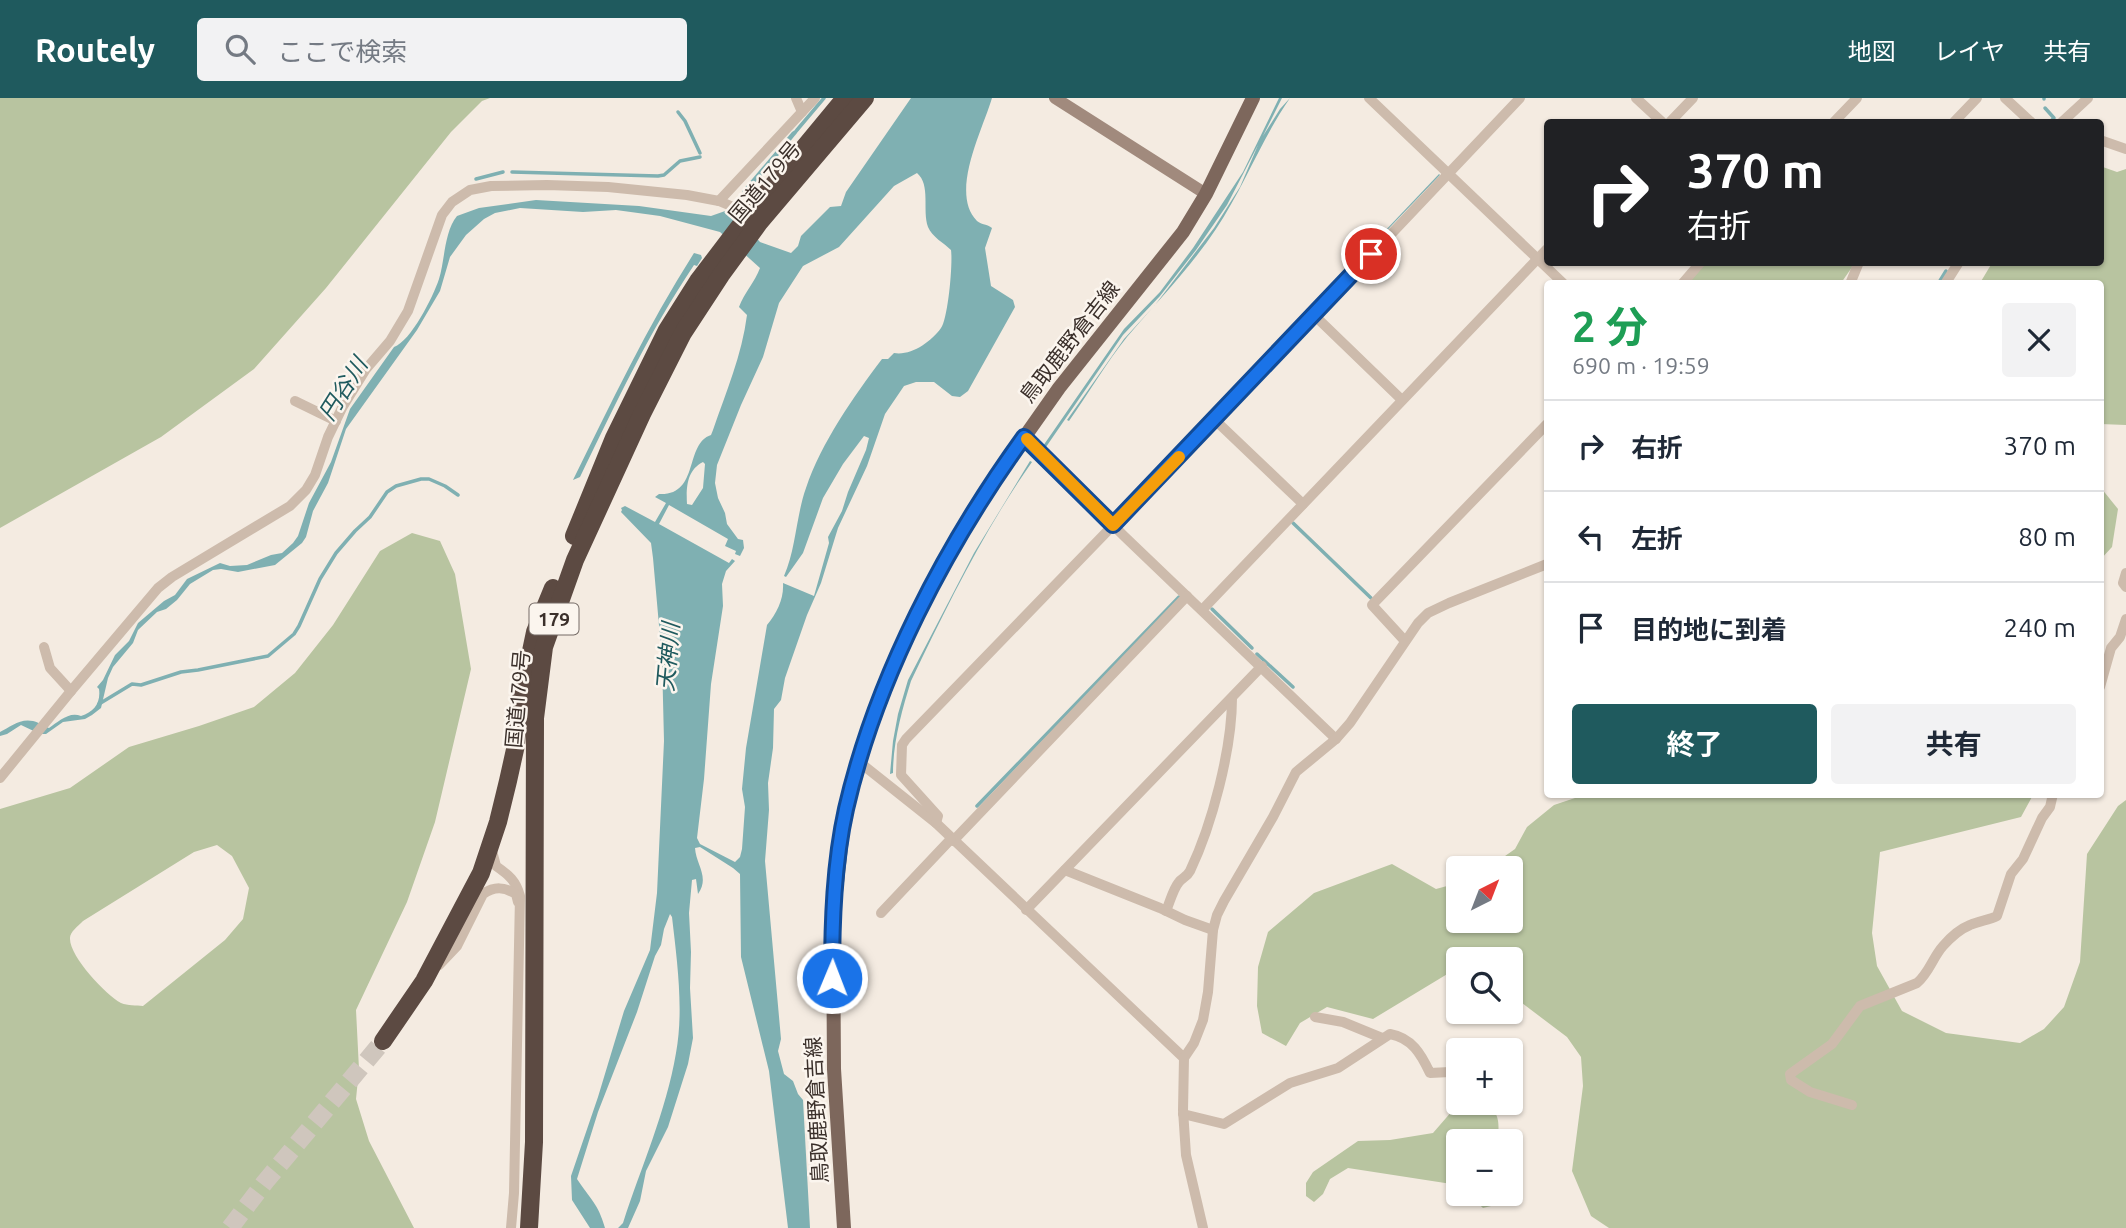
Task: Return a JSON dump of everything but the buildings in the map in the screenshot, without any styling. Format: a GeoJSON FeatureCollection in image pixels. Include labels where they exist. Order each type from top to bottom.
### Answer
{"type":"FeatureCollection","features":[{"type":"Feature","properties":{"kind":"highway","name":"国道179号"},"geometry":{"type":"LineString","coordinates":[[529,1228],[534,1142],[535,718],[544,647],[575,560],[642,414],[683,333],[754,218],[845,98]]}},
{"type":"Feature","properties":{"kind":"highway","name":"国道179号"},"geometry":{"type":"LineString","coordinates":[[383,1041],[424,981],[481,873],[492,845],[513,757],[519,708],[535,632],[614,438],[667,330],[698,281],[865,98]]}},
{"type":"Feature","properties":{"kind":"main road","name":"鳥取鹿野倉吉線"},"geometry":{"type":"LineString","coordinates":[[844,1228],[834,1069],[833,918],[845,811],[858,761],[884,686],[907,635],[957,542],[1002,469],[1059,388],[1183,232],[1206,194],[1253,98]]}},
{"type":"Feature","properties":{"kind":"street"},"geometry":{"type":"LineString","coordinates":[[796,98],[802,112]]}},
{"type":"Feature","properties":{"kind":"street"},"geometry":{"type":"LineString","coordinates":[[719,201],[815,98]]}},
{"type":"Feature","properties":{"kind":"street"},"geometry":{"type":"LineString","coordinates":[[1055,98],[1206,194]]}},
{"type":"Feature","properties":{"kind":"street"},"geometry":{"type":"LineString","coordinates":[[1369,98],[1544,264]]}},
{"type":"Feature","properties":{"kind":"street"},"geometry":{"type":"LineString","coordinates":[[936,823],[938,816],[901,775],[902,745],[1520,98]]}},
{"type":"Feature","properties":{"kind":"street"},"geometry":{"type":"LineString","coordinates":[[1636,98],[1659,119]]}},
{"type":"Feature","properties":{"kind":"street"},"geometry":{"type":"LineString","coordinates":[[1673,119],[1693,98]]}},
{"type":"Feature","properties":{"kind":"street"},"geometry":{"type":"LineString","coordinates":[[1836,119],[1857,98]]}},
{"type":"Feature","properties":{"kind":"street"},"geometry":{"type":"LineString","coordinates":[[1957,119],[1978,98]]}},
{"type":"Feature","properties":{"kind":"street"},"geometry":{"type":"LineString","coordinates":[[2005,98],[2028,119]]}},
{"type":"Feature","properties":{"kind":"street"},"geometry":{"type":"LineString","coordinates":[[2066,119],[2088,98]]}},
{"type":"Feature","properties":{"kind":"street"},"geometry":{"type":"LineString","coordinates":[[2104,141],[2126,149]]}},
{"type":"Feature","properties":{"kind":"street"},"geometry":{"type":"LineString","coordinates":[[0,778],[158,589],[172,577],[290,506],[306,490],[315,475],[336,421],[366,369],[390,341],[408,311],[442,215],[452,202],[470,190],[494,186],[584,186],[654,191],[719,201],[754,218]]}},
{"type":"Feature","properties":{"kind":"street"},"geometry":{"type":"LineString","coordinates":[[1202,610],[1544,252]]}},
{"type":"Feature","properties":{"kind":"street"},"geometry":{"type":"LineString","coordinates":[[1546,266],[1560,280]]}},
{"type":"Feature","properties":{"kind":"street"},"geometry":{"type":"LineString","coordinates":[[1685,280],[1698,266]]}},
{"type":"Feature","properties":{"kind":"street"},"geometry":{"type":"LineString","coordinates":[[1314,315],[1402,400]]}},
{"type":"Feature","properties":{"kind":"street"},"geometry":{"type":"LineString","coordinates":[[295,401],[336,421]]}},
{"type":"Feature","properties":{"kind":"street"},"geometry":{"type":"LineString","coordinates":[[1215,420],[1303,504]]}},
{"type":"Feature","properties":{"kind":"street"},"geometry":{"type":"LineString","coordinates":[[1405,640],[1372,605],[1544,427]]}},
{"type":"Feature","properties":{"kind":"street"},"geometry":{"type":"LineString","coordinates":[[1024,437],[1336,739]]}},
{"type":"Feature","properties":{"kind":"street"},"geometry":{"type":"LineString","coordinates":[[1203,1228],[1186,1155],[1183,1114],[1184,1058],[1194,1043],[1203,1020],[1213,930],[1224,901],[1296,772],[1336,739],[1350,723],[1405,640],[1428,613],[1544,565]]}},
{"type":"Feature","properties":{"kind":"street"},"geometry":{"type":"LineString","coordinates":[[2126,573],[2123,583],[2126,587]]}},
{"type":"Feature","properties":{"kind":"street"},"geometry":{"type":"LineString","coordinates":[[881,913],[1187,596]]}},
{"type":"Feature","properties":{"kind":"street"},"geometry":{"type":"LineString","coordinates":[[2104,673],[2111,648],[2120,637],[2126,619]]}},
{"type":"Feature","properties":{"kind":"street"},"geometry":{"type":"LineString","coordinates":[[44,646],[50,668],[71,691]]}},
{"type":"Feature","properties":{"kind":"street"},"geometry":{"type":"LineString","coordinates":[[1026,910],[1262,666]]}},
{"type":"Feature","properties":{"kind":"street"},"geometry":{"type":"LineString","coordinates":[[1166,911],[1180,879],[1189,874],[1205,833],[1222,776],[1232,725],[1232,698]]}},
{"type":"Feature","properties":{"kind":"street"},"geometry":{"type":"LineString","coordinates":[[858,761],[936,823],[1184,1058]]}},
{"type":"Feature","properties":{"kind":"street"},"geometry":{"type":"LineString","coordinates":[[1852,1105],[1810,1092],[1791,1080],[1790,1074],[1832,1044],[1860,1006],[1917,983],[1924,977],[1944,944],[1957,933],[1969,925],[1997,916],[2011,874],[2023,859],[2052,798]]}},
{"type":"Feature","properties":{"kind":"street"},"geometry":{"type":"LineString","coordinates":[[492,845],[496,866],[510,876],[517,886],[520,909],[511,1228]]}},
{"type":"Feature","properties":{"kind":"street"},"geometry":{"type":"LineString","coordinates":[[1065,870],[1213,930]]}},
{"type":"Feature","properties":{"kind":"street"},"geometry":{"type":"LineString","coordinates":[[424,981],[457,946],[483,894],[491,888],[501,888],[516,894],[520,909]]}},
{"type":"Feature","properties":{"kind":"street"},"geometry":{"type":"LineString","coordinates":[[1315,1017],[1343,1022],[1382,1038]]}},
{"type":"Feature","properties":{"kind":"street"},"geometry":{"type":"LineString","coordinates":[[1183,1114],[1224,1124],[1290,1083],[1338,1068],[1390,1034],[1401,1036],[1419,1052],[1430,1073],[1446,1072]]}},
{"type":"Feature","properties":{"kind":"green space"},"geometry":{"type":"Polygon","coordinates":[[[0,98],[490,98],[482,101],[451,132],[326,288],[254,369],[161,437],[0,528],[0,98]]]}},
{"type":"Feature","properties":{"kind":"green space"},"geometry":{"type":"Polygon","coordinates":[[[2104,167],[2117,172],[2126,169],[2126,425],[2104,424],[2104,280],[1982,280],[1990,266],[2104,266],[2104,167]]]}},
{"type":"Feature","properties":{"kind":"green space"},"geometry":{"type":"Polygon","coordinates":[[[1702,266],[1853,266],[1843,280],[1690,280],[1702,266]]]}},
{"type":"Feature","properties":{"kind":"green space"},"geometry":{"type":"Polygon","coordinates":[[[2104,492],[2118,509],[2112,547],[2104,556],[2104,492]]]}},
{"type":"Feature","properties":{"kind":"green space"},"geometry":{"type":"Polygon","coordinates":[[[412,533],[440,541],[455,574],[471,669],[435,822],[407,902],[356,1010],[359,1069],[356,1099],[369,1141],[414,1228],[0,1228],[0,809],[70,788],[129,747],[254,707],[295,673],[333,625],[380,551],[412,533]],[[217,845],[194,852],[83,921],[70,936],[75,955],[114,999],[124,1004],[143,1006],[225,940],[243,919],[249,888],[232,856],[217,845]]]}},
{"type":"Feature","properties":{"kind":"green space"},"geometry":{"type":"Polygon","coordinates":[[[1575,798],[2031,798],[2021,817],[1880,852],[1872,933],[1877,966],[1902,1011],[1946,1033],[2020,1043],[2044,1029],[2064,1007],[2080,962],[2087,854],[2118,806],[2126,800],[2126,1228],[1609,1228],[1591,1216],[1572,1171],[1583,1086],[1581,1057],[1567,1037],[1523,1004],[1523,947],[1446,947],[1446,975],[1373,1019],[1327,1007],[1300,1023],[1286,1046],[1262,1033],[1257,1006],[1258,967],[1268,932],[1314,893],[1392,864],[1436,889],[1446,886],[1446,933],[1523,933],[1523,856],[1505,856],[1515,849],[1527,827],[1554,805],[1575,798]]]}},
{"type":"Feature","properties":{"kind":"green space"},"geometry":{"type":"Polygon","coordinates":[[[1449,1115],[1496,1115],[1498,1120],[1499,1129],[1446,1129],[1446,1183],[1348,1168],[1330,1179],[1323,1194],[1314,1202],[1306,1196],[1306,1183],[1313,1172],[1358,1141],[1390,1140],[1433,1133],[1449,1115]]]}},
{"type":"Feature","properties":{"kind":"water","name":"天神川"},"geometry":{"type":"Polygon","coordinates":[[[911,98],[992,98],[971,161],[966,194],[969,209],[977,221],[992,228],[985,248],[991,286],[1013,300],[1015,307],[968,391],[960,397],[952,396],[934,382],[916,382],[904,386],[885,414],[867,466],[838,528],[821,583],[785,678],[781,700],[774,709],[765,861],[781,1039],[778,1051],[784,1074],[793,1081],[803,1100],[810,1228],[788,1228],[769,1071],[741,957],[740,874],[700,847],[695,848],[703,882],[698,894],[696,879],[692,880],[689,913],[693,1038],[688,1064],[668,1127],[646,1171],[640,1201],[628,1228],[618,1228],[623,1223],[660,1118],[676,1053],[679,985],[670,914],[637,1012],[598,1112],[577,1179],[596,1207],[605,1228],[590,1228],[572,1200],[571,1176],[624,1011],[650,950],[657,893],[664,741],[662,659],[651,543],[621,512],[621,508],[625,506],[655,522],[666,503],[655,497],[681,487],[697,448],[713,430],[745,330],[747,315],[739,307],[760,268],[720,232],[660,216],[616,210],[583,212],[520,208],[495,213],[484,219],[466,235],[450,257],[440,291],[417,330],[346,429],[328,483],[313,511],[302,543],[275,565],[238,572],[213,570],[190,584],[177,600],[157,612],[138,630],[133,643],[113,667],[101,708],[92,715],[85,719],[63,722],[46,734],[21,725],[7,734],[0,736],[0,732],[28,720],[49,728],[68,716],[81,716],[90,712],[99,699],[97,687],[115,655],[129,641],[138,623],[175,595],[187,579],[220,563],[230,566],[247,565],[282,553],[293,543],[309,503],[331,462],[350,409],[394,347],[414,328],[427,307],[439,279],[447,238],[457,216],[479,208],[536,200],[639,206],[711,216],[728,210],[734,213],[760,242],[791,253],[798,246],[801,236],[830,207],[841,206],[846,192],[911,98]],[[917,173],[894,186],[839,247],[803,266],[779,303],[763,357],[717,465],[715,483],[718,498],[727,524],[738,539],[743,540],[744,548],[740,556],[725,546],[728,539],[669,505],[659,524],[729,563],[732,559],[735,561],[726,571],[722,584],[723,606],[711,684],[697,838],[700,844],[735,862],[742,849],[745,807],[742,789],[746,748],[767,625],[779,606],[783,583],[814,596],[829,543],[828,537],[842,511],[869,438],[864,436],[843,464],[823,498],[803,553],[786,577],[784,576],[812,471],[839,421],[882,359],[888,359],[894,353],[920,347],[937,333],[944,323],[951,250],[935,237],[928,227],[924,184],[917,173]],[[703,462],[691,474],[687,485],[687,504],[692,505],[703,488],[703,462]]]}},
{"type":"Feature","properties":{"kind":"water"},"geometry":{"type":"Polygon","coordinates":[[[1279,98],[1282,98],[1263,136],[1290,98],[1270,130],[1235,197],[1216,229],[1157,303],[1214,228],[1240,187],[1258,145],[1227,205],[1196,250],[1160,296],[1123,335],[1046,447],[1043,446],[1124,329],[1160,292],[1193,248],[1243,172],[1279,98]]]}},
{"type":"Feature","properties":{"kind":"water"},"geometry":{"type":"Polygon","coordinates":[[[801,126],[745,196],[742,191],[792,132],[801,126]]]}},
{"type":"Feature","properties":{"kind":"water"},"geometry":{"type":"Polygon","coordinates":[[[1439,174],[1440,175],[1231,393],[1439,174]]]}},
{"type":"Feature","properties":{"kind":"water"},"geometry":{"type":"Polygon","coordinates":[[[694,253],[702,258],[697,266],[694,265],[662,316],[580,477],[573,480],[646,336],[694,253]]]}},
{"type":"Feature","properties":{"kind":"water"},"geometry":{"type":"Polygon","coordinates":[[[1150,310],[1104,368],[1069,421],[1067,420],[1124,339],[1150,310]]]}},
{"type":"Feature","properties":{"kind":"water"},"geometry":{"type":"Polygon","coordinates":[[[1030,461],[1032,462],[967,569],[911,681],[896,738],[893,773],[890,774],[898,714],[908,680],[974,553],[1030,461]]]}},
{"type":"Feature","properties":{"kind":"waterway"},"geometry":{"type":"LineString","coordinates":[[797,130],[824,98]]}},
{"type":"Feature","properties":{"kind":"waterway"},"geometry":{"type":"LineString","coordinates":[[2045,108],[2053,119]]}},
{"type":"Feature","properties":{"kind":"waterway"},"geometry":{"type":"LineString","coordinates":[[678,112],[700,153]]}},
{"type":"Feature","properties":{"kind":"waterway"},"geometry":{"type":"LineString","coordinates":[[512,172],[658,176],[664,175],[680,161],[700,157]]}},
{"type":"Feature","properties":{"kind":"waterway"},"geometry":{"type":"LineString","coordinates":[[476,179],[503,172]]}},
{"type":"Feature","properties":{"kind":"waterway"},"geometry":{"type":"LineString","coordinates":[[1940,280],[1946,271]]}},
{"type":"Feature","properties":{"kind":"waterway"},"geometry":{"type":"LineString","coordinates":[[99,704],[132,684],[141,685],[181,672],[268,656],[294,634],[320,579],[336,553],[370,517],[387,492],[396,486],[429,479],[458,495]]}},
{"type":"Feature","properties":{"kind":"waterway"},"geometry":{"type":"LineString","coordinates":[[1293,523],[1371,598]]}},
{"type":"Feature","properties":{"kind":"waterway"},"geometry":{"type":"LineString","coordinates":[[977,806],[1179,597]]}},
{"type":"Feature","properties":{"kind":"waterway"},"geometry":{"type":"LineString","coordinates":[[1212,609],[1252,648]]}},
{"type":"Feature","properties":{"kind":"waterway"},"geometry":{"type":"LineString","coordinates":[[1257,654],[1293,687]]}},
{"type":"Feature","properties":{"kind":"tunnel"},"geometry":{"type":"LineString","coordinates":[[230,1228],[383,1041]]}},
{"type":"Feature","properties":{"kind":"slow traffic"},"geometry":{"type":"LineString","coordinates":[[1027,439],[1113,525],[1179,457]]}},
{"type":"Feature","properties":{"kind":"route"},"geometry":{"type":"LineString","coordinates":[[832,978],[833,918],[845,811],[871,722],[907,635],[957,542],[1024,437],[1113,525],[1371,254]]}},
{"type":"Feature","properties":{"kind":"water label","name":"円谷川"},"geometry":{"type":"Point","coordinates":[343,389]}}]}
